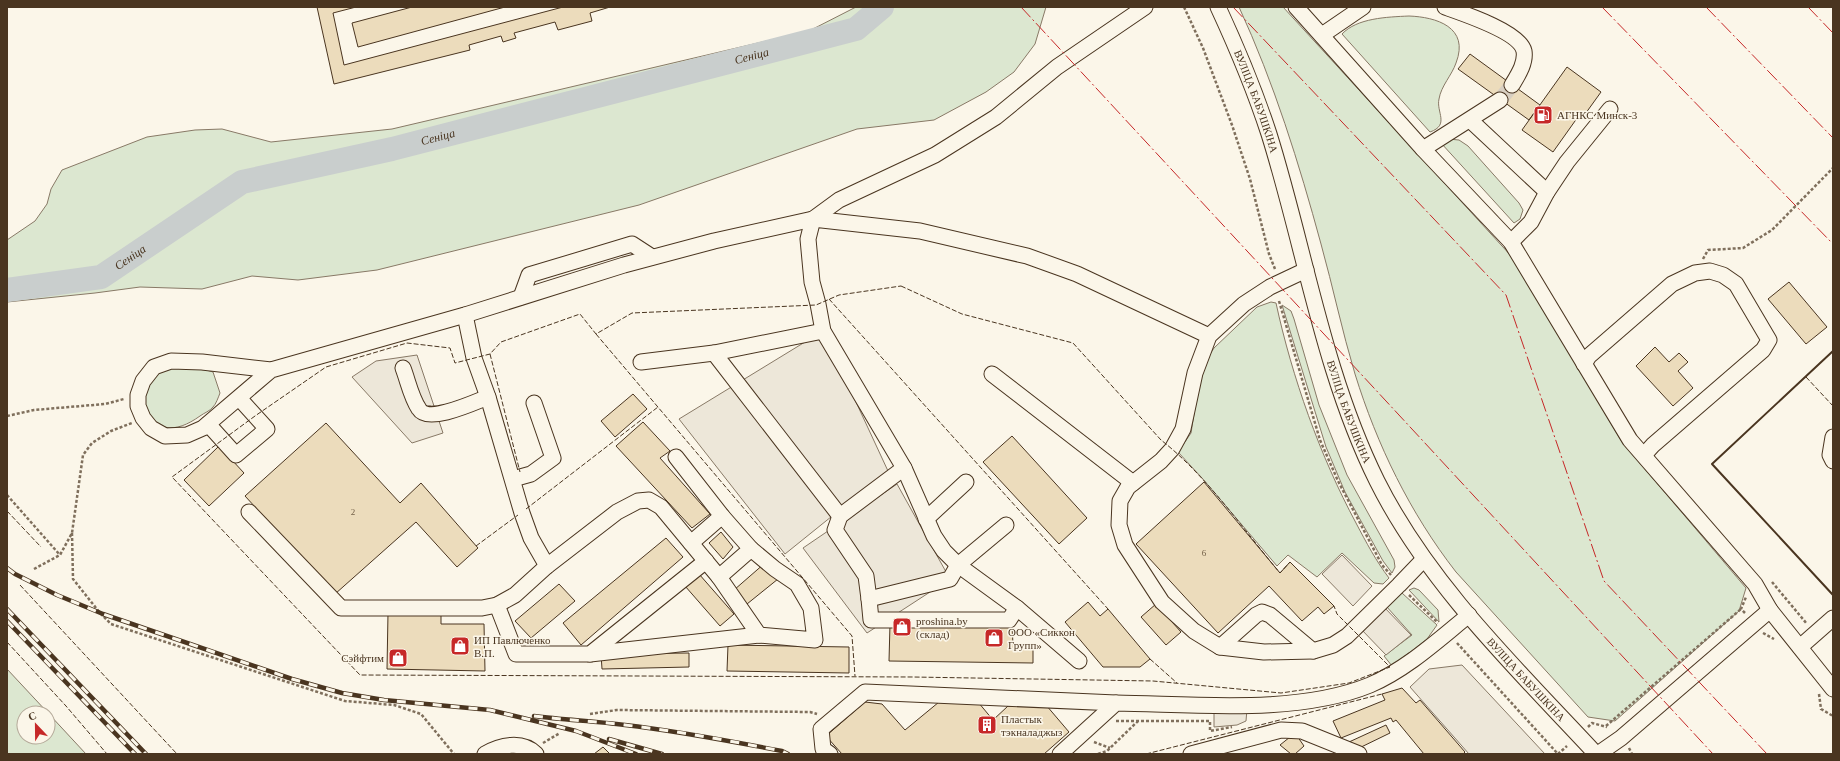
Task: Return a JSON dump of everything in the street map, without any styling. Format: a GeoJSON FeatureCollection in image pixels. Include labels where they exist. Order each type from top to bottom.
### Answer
{"type":"FeatureCollection","features":[{"type":"Feature","properties":{"kind":"street"},"geometry":{"type":"LineString","coordinates":[[1079,661],[1017,608],[958,565],[944,551],[934,536],[904,468],[823,331],[812,282],[808,240],[813,219],[839,200],[935,155],[990,120],[1057,67],[1145,7]]}},
{"type":"Feature","properties":{"kind":"street","name":"ВУЛІЦА БАБУШКІНА"},"geometry":{"type":"LineString","coordinates":[[1218,7],[1233,39],[1269,134],[1325,339],[1359,441],[1398,521],[1424,559],[1469,615],[1597,754]]}},
{"type":"Feature","properties":{"kind":"street"},"geometry":{"type":"LineString","coordinates":[[1296,7],[1423,149],[1511,242],[1630,440],[1755,584],[1770,610],[1833,689]]}},
{"type":"Feature","properties":{"kind":"street"},"geometry":{"type":"LineString","coordinates":[[1322,35],[1363,7]]}},
{"type":"Feature","properties":{"kind":"street"},"geometry":{"type":"LineString","coordinates":[[1445,7],[1486,22],[1519,41],[1524,50],[1523,65],[1512,85]]}},
{"type":"Feature","properties":{"kind":"street"},"geometry":{"type":"LineString","coordinates":[[1423,149],[1500,100]]}},
{"type":"Feature","properties":{"kind":"street"},"geometry":{"type":"LineString","coordinates":[[1511,242],[1530,222],[1547,192],[1567,162],[1610,109]]}},
{"type":"Feature","properties":{"kind":"street"},"geometry":{"type":"LineString","coordinates":[[1470,120],[1547,192]]}},
{"type":"Feature","properties":{"kind":"street"},"geometry":{"type":"LineString","coordinates":[[270,370],[208,424],[187,435],[165,436],[151,428],[143,418],[138,406],[138,395],[143,381],[154,367],[171,361],[202,362],[270,370],[465,315],[652,257],[714,241],[813,219],[920,231],[1026,256],[1077,274],[1209,336]]}},
{"type":"Feature","properties":{"kind":"street"},"geometry":{"type":"LineString","coordinates":[[1306,270],[1264,291],[1244,304],[1209,336],[1195,373],[1183,429],[1172,449],[1161,461],[1128,487],[1120,501],[1119,525],[1125,545],[1162,602],[1194,631],[1220,647],[1264,652],[1313,651],[1334,645],[1347,636],[1400,585],[1424,559]]}},
{"type":"Feature","properties":{"kind":"street"},"geometry":{"type":"LineString","coordinates":[[1584,364],[1589,356],[1672,284],[1695,273],[1710,271],[1723,275],[1736,284],[1769,340],[1763,350],[1652,445],[1644,455]]}},
{"type":"Feature","properties":{"kind":"street"},"geometry":{"type":"LineString","coordinates":[[465,315],[474,358],[488,397],[531,538],[547,566]]}},
{"type":"Feature","properties":{"kind":"street"},"geometry":{"type":"LineString","coordinates":[[641,362],[714,353],[823,331]]}},
{"type":"Feature","properties":{"kind":"street"},"geometry":{"type":"LineString","coordinates":[[714,353],[840,516]]}},
{"type":"Feature","properties":{"kind":"street"},"geometry":{"type":"LineString","coordinates":[[403,368],[419,410],[426,414],[442,414],[488,397]]}},
{"type":"Feature","properties":{"kind":"street"},"geometry":{"type":"LineString","coordinates":[[992,374],[1133,483]]}},
{"type":"Feature","properties":{"kind":"street"},"geometry":{"type":"LineString","coordinates":[[208,424],[236,455],[267,430],[239,398]]}},
{"type":"Feature","properties":{"kind":"street"},"geometry":{"type":"LineString","coordinates":[[513,479],[530,474],[553,458],[534,403]]}},
{"type":"Feature","properties":{"kind":"street"},"geometry":{"type":"LineString","coordinates":[[1833,437],[1830,454],[1833,461]]}},
{"type":"Feature","properties":{"kind":"street"},"geometry":{"type":"LineString","coordinates":[[497,605],[516,654],[590,654],[759,635],[815,640],[811,608],[797,584],[775,569],[751,549],[722,516],[676,457]]}},
{"type":"Feature","properties":{"kind":"street"},"geometry":{"type":"LineString","coordinates":[[904,468],[840,516],[834,530],[866,576],[871,620],[1009,620],[1017,608]]}},
{"type":"Feature","properties":{"kind":"street"},"geometry":{"type":"LineString","coordinates":[[926,519],[966,482]]}},
{"type":"Feature","properties":{"kind":"street"},"geometry":{"type":"LineString","coordinates":[[249,512],[341,608],[482,608],[497,605],[515,595],[547,566],[617,512],[638,501],[649,500],[662,507],[720,577],[759,635]]}},
{"type":"Feature","properties":{"kind":"street"},"geometry":{"type":"LineString","coordinates":[[691,543],[722,516]]}},
{"type":"Feature","properties":{"kind":"street"},"geometry":{"type":"LineString","coordinates":[[869,599],[950,579],[958,565],[1006,525]]}},
{"type":"Feature","properties":{"kind":"street"},"geometry":{"type":"LineString","coordinates":[[720,577],[751,549]]}},
{"type":"Feature","properties":{"kind":"street"},"geometry":{"type":"LineString","coordinates":[[590,654],[706,561]]}},
{"type":"Feature","properties":{"kind":"street"},"geometry":{"type":"LineString","coordinates":[[1597,754],[1621,738],[1770,610]]}},
{"type":"Feature","properties":{"kind":"street"},"geometry":{"type":"LineString","coordinates":[[1220,647],[1262,612],[1270,615],[1313,651]]}},
{"type":"Feature","properties":{"kind":"street"},"geometry":{"type":"LineString","coordinates":[[830,754],[823,749],[821,729],[865,692],[1116,703],[1270,704],[1306,700],[1339,694],[1369,685],[1401,669],[1469,615]]}},
{"type":"Feature","properties":{"kind":"street"},"geometry":{"type":"LineString","coordinates":[[1800,647],[1833,618]]}},
{"type":"Feature","properties":{"kind":"street"},"geometry":{"type":"LineString","coordinates":[[1060,754],[1116,703]]}},
{"type":"Feature","properties":{"kind":"street"},"geometry":{"type":"LineString","coordinates":[[1190,754],[1281,730],[1302,731],[1359,754]]}},
{"type":"Feature","properties":{"kind":"street"},"geometry":{"type":"LineString","coordinates":[[486,754],[501,746],[513,745],[534,752]]}},
{"type":"Feature","properties":{"kind":"path"},"geometry":{"type":"LineString","coordinates":[[1184,7],[1203,48],[1232,125],[1250,179],[1269,254],[1275,269]]}},
{"type":"Feature","properties":{"kind":"path"},"geometry":{"type":"LineString","coordinates":[[1695,273],[1708,250],[1743,248],[1772,230],[1833,168]]}},
{"type":"Feature","properties":{"kind":"path"},"geometry":{"type":"LineString","coordinates":[[1279,301],[1296,363],[1320,440],[1338,481],[1382,565],[1400,585],[1448,632],[1558,754],[1567,746]]}},
{"type":"Feature","properties":{"kind":"path"},"geometry":{"type":"LineString","coordinates":[[7,416],[34,410],[105,404],[138,395]]}},
{"type":"Feature","properties":{"kind":"path"},"geometry":{"type":"LineString","coordinates":[[143,418],[111,431],[92,443],[83,455],[72,533],[73,579],[100,612],[112,624],[345,701],[394,705],[421,714],[454,754]]}},
{"type":"Feature","properties":{"kind":"path"},"geometry":{"type":"LineString","coordinates":[[7,495],[60,555]]}},
{"type":"Feature","properties":{"kind":"path"},"geometry":{"type":"LineString","coordinates":[[34,569],[60,555],[72,533]]}},
{"type":"Feature","properties":{"kind":"path"},"geometry":{"type":"LineString","coordinates":[[1606,726],[1741,609]]}},
{"type":"Feature","properties":{"kind":"path"},"geometry":{"type":"LineString","coordinates":[[590,714],[617,710],[810,712],[833,719]]}},
{"type":"Feature","properties":{"kind":"path"},"geometry":{"type":"LineString","coordinates":[[1098,754],[1107,751],[1138,721]]}},
{"type":"Feature","properties":{"kind":"path"},"geometry":{"type":"LineString","coordinates":[[1588,727],[1592,723],[1606,726],[1611,730]]}},
{"type":"Feature","properties":{"kind":"path"},"geometry":{"type":"LineString","coordinates":[[534,752],[560,733]]}},
{"type":"Feature","properties":{"kind":"green space"},"geometry":{"type":"Polygon","coordinates":[[[856,7],[1046,7],[1035,44],[1014,72],[986,92],[934,120],[857,129],[639,205],[377,270],[298,280],[252,276],[202,289],[140,287],[7,302],[7,240],[35,221],[47,204],[51,189],[62,170],[147,137],[195,130],[222,129],[271,142],[392,129],[809,31],[856,7]]]}},
{"type":"Feature","properties":{"kind":"green space"},"geometry":{"type":"Polygon","coordinates":[[[1239,7],[1283,7],[1513,258],[1622,442],[1746,588],[1739,611],[1615,721],[1588,717],[1456,572],[1424,526],[1396,478],[1374,427],[1350,358],[1321,244],[1295,153],[1275,94],[1239,7]]]}},
{"type":"Feature","properties":{"kind":"green space"},"geometry":{"type":"Polygon","coordinates":[[[1409,16],[1430,19],[1448,26],[1458,41],[1459,51],[1456,63],[1440,94],[1439,104],[1441,122],[1436,129],[1430,132],[1342,34],[1356,25],[1373,19],[1409,16]]]}},
{"type":"Feature","properties":{"kind":"green space"},"geometry":{"type":"Polygon","coordinates":[[[1448,139],[1459,140],[1468,146],[1519,203],[1523,210],[1520,219],[1514,223],[1441,143],[1448,139]]]}},
{"type":"Feature","properties":{"kind":"green space"},"geometry":{"type":"Polygon","coordinates":[[[1271,302],[1276,303],[1290,359],[1308,416],[1319,443],[1343,497],[1375,558],[1389,578],[1383,584],[1374,583],[1342,553],[1317,577],[1288,555],[1277,566],[1178,452],[1191,433],[1200,376],[1208,357],[1214,348],[1257,307],[1271,302]]]}},
{"type":"Feature","properties":{"kind":"green space"},"geometry":{"type":"Polygon","coordinates":[[[1282,305],[1291,311],[1319,405],[1347,475],[1394,560],[1395,567],[1392,573],[1383,561],[1345,492],[1326,447],[1282,305]]]}},
{"type":"Feature","properties":{"kind":"green space"},"geometry":{"type":"Polygon","coordinates":[[[168,366],[200,368],[213,372],[220,393],[215,404],[210,410],[191,422],[174,428],[159,425],[153,420],[143,402],[154,373],[168,366]]]}},
{"type":"Feature","properties":{"kind":"green space"},"geometry":{"type":"Polygon","coordinates":[[[1414,588],[1419,590],[1438,610],[1439,622],[1409,590],[1414,588]]]}},
{"type":"Feature","properties":{"kind":"green space"},"geometry":{"type":"Polygon","coordinates":[[[1402,593],[1437,625],[1427,639],[1392,666],[1384,656],[1412,635],[1386,606],[1402,593]]]}},
{"type":"Feature","properties":{"kind":"green space"},"geometry":{"type":"Polygon","coordinates":[[[7,669],[41,705],[16,705],[16,745],[56,745],[56,722],[86,754],[7,754],[7,669]]]}},
{"type":"Feature","properties":{"kind":"shaded area"},"geometry":{"type":"Polygon","coordinates":[[[823,331],[888,471],[785,554],[679,419],[823,331]]]}},
{"type":"Feature","properties":{"kind":"shaded area"},"geometry":{"type":"Polygon","coordinates":[[[417,355],[443,433],[412,443],[352,377],[376,361],[417,355]]]}},
{"type":"Feature","properties":{"kind":"shaded area"},"geometry":{"type":"Polygon","coordinates":[[[897,484],[950,579],[867,633],[803,548],[897,484]]]}},
{"type":"Feature","properties":{"kind":"shaded area"},"geometry":{"type":"Polygon","coordinates":[[[1342,555],[1372,586],[1353,606],[1322,574],[1342,555]]]}},
{"type":"Feature","properties":{"kind":"shaded area"},"geometry":{"type":"Polygon","coordinates":[[[1383,606],[1411,635],[1386,655],[1360,628],[1383,606]]]}},
{"type":"Feature","properties":{"kind":"shaded area"},"geometry":{"type":"Polygon","coordinates":[[[1462,665],[1545,754],[1469,754],[1410,687],[1429,669],[1462,665]]]}},
{"type":"Feature","properties":{"kind":"shaded area"},"geometry":{"type":"Polygon","coordinates":[[[1214,708],[1247,709],[1246,721],[1237,725],[1214,727],[1214,708]]]}},
{"type":"Feature","properties":{"kind":"building"},"geometry":{"type":"Polygon","coordinates":[[[317,7],[356,7],[333,13],[344,65],[563,7],[610,7],[590,13],[592,21],[558,30],[555,22],[514,33],[516,38],[503,42],[501,36],[469,45],[470,50],[334,84],[317,7]]]}},
{"type":"Feature","properties":{"kind":"building"},"geometry":{"type":"Polygon","coordinates":[[[412,7],[505,7],[358,47],[352,23],[412,7]]]}},
{"type":"Feature","properties":{"kind":"building"},"geometry":{"type":"Polygon","coordinates":[[[1470,54],[1540,105],[1529,120],[1458,69],[1470,54]]]}},
{"type":"Feature","properties":{"kind":"building"},"geometry":{"type":"Polygon","coordinates":[[[1567,67],[1601,92],[1583,117],[1580,114],[1553,152],[1522,130],[1567,67]]]}},
{"type":"Feature","properties":{"kind":"building"},"geometry":{"type":"Polygon","coordinates":[[[1789,282],[1827,327],[1806,344],[1768,299],[1789,282]]]}},
{"type":"Feature","properties":{"kind":"building"},"geometry":{"type":"Polygon","coordinates":[[[1655,347],[1669,362],[1679,353],[1688,362],[1678,371],[1693,388],[1673,406],[1636,366],[1655,347]]]}},
{"type":"Feature","properties":{"kind":"building"},"geometry":{"type":"Polygon","coordinates":[[[633,394],[647,409],[615,437],[601,421],[633,394]]]}},
{"type":"Feature","properties":{"kind":"building"},"geometry":{"type":"Polygon","coordinates":[[[643,422],[670,451],[660,458],[710,514],[692,528],[616,446],[643,422]]]}},
{"type":"Feature","properties":{"kind":"building"},"geometry":{"type":"Polygon","coordinates":[[[326,423],[400,503],[421,483],[478,548],[457,567],[416,522],[335,594],[245,496],[326,423]]]}},
{"type":"Feature","properties":{"kind":"building"},"geometry":{"type":"Polygon","coordinates":[[[1012,436],[1087,518],[1059,544],[983,462],[1012,436]]]}},
{"type":"Feature","properties":{"kind":"building"},"geometry":{"type":"Polygon","coordinates":[[[219,446],[244,473],[209,506],[184,480],[219,446]]]}},
{"type":"Feature","properties":{"kind":"building"},"geometry":{"type":"Polygon","coordinates":[[[1204,482],[1280,573],[1290,562],[1334,606],[1324,614],[1318,607],[1302,621],[1269,586],[1218,633],[1136,544],[1204,482]]]}},
{"type":"Feature","properties":{"kind":"building"},"geometry":{"type":"Polygon","coordinates":[[[721,532],[733,547],[723,559],[709,543],[721,532]]]}},
{"type":"Feature","properties":{"kind":"building"},"geometry":{"type":"Polygon","coordinates":[[[666,538],[683,557],[581,645],[563,623],[666,538]]]}},
{"type":"Feature","properties":{"kind":"building"},"geometry":{"type":"Polygon","coordinates":[[[765,563],[778,579],[747,604],[734,590],[765,563]]]}},
{"type":"Feature","properties":{"kind":"building"},"geometry":{"type":"Polygon","coordinates":[[[699,574],[734,614],[720,626],[685,586],[699,574]]]}},
{"type":"Feature","properties":{"kind":"building"},"geometry":{"type":"Polygon","coordinates":[[[559,584],[575,601],[531,638],[515,621],[559,584]]]}},
{"type":"Feature","properties":{"kind":"building"},"geometry":{"type":"Polygon","coordinates":[[[1088,602],[1100,616],[1108,609],[1150,659],[1140,667],[1103,667],[1065,622],[1088,602]]]}},
{"type":"Feature","properties":{"kind":"building"},"geometry":{"type":"Polygon","coordinates":[[[1156,604],[1181,632],[1166,645],[1141,617],[1156,604]]]}},
{"type":"Feature","properties":{"kind":"building"},"geometry":{"type":"Polygon","coordinates":[[[441,612],[441,624],[484,624],[485,671],[387,669],[388,613],[441,612]]]}},
{"type":"Feature","properties":{"kind":"building"},"geometry":{"type":"Polygon","coordinates":[[[890,624],[1012,624],[1013,645],[1033,645],[1033,663],[889,661],[890,624]]]}},
{"type":"Feature","properties":{"kind":"building"},"geometry":{"type":"Polygon","coordinates":[[[728,645],[849,647],[849,673],[727,671],[728,645]]]}},
{"type":"Feature","properties":{"kind":"building"},"geometry":{"type":"Polygon","coordinates":[[[689,653],[689,667],[602,669],[601,654],[689,653]]]}},
{"type":"Feature","properties":{"kind":"building"},"geometry":{"type":"Polygon","coordinates":[[[1402,688],[1416,703],[1420,700],[1465,752],[1463,754],[1424,754],[1396,720],[1393,722],[1391,718],[1341,738],[1333,721],[1385,700],[1382,694],[1402,688]]]}},
{"type":"Feature","properties":{"kind":"building","name":"Пластык тэкналаджыз"},"geometry":{"type":"Polygon","coordinates":[[[865,702],[882,704],[905,730],[939,702],[978,702],[993,720],[1008,706],[1046,705],[1069,732],[1044,754],[842,754],[826,736],[865,702]]]}},
{"type":"Feature","properties":{"kind":"building"},"geometry":{"type":"Polygon","coordinates":[[[1386,725],[1390,733],[1353,751],[1349,742],[1386,725]]]}},
{"type":"Feature","properties":{"kind":"building"},"geometry":{"type":"Polygon","coordinates":[[[1295,733],[1304,746],[1295,754],[1291,754],[1280,745],[1295,733]]]}},
{"type":"Feature","properties":{"kind":"building"},"geometry":{"type":"Polygon","coordinates":[[[603,747],[610,754],[594,754],[603,747]]]}},
{"type":"Feature","properties":{"kind":"waterway","name":"Сеніца"},"geometry":{"type":"LineString","coordinates":[[7,290],[101,277],[242,182],[392,149],[856,29],[882,7]]}},
{"type":"Feature","properties":{"kind":"tunnel"},"geometry":{"type":"LineString","coordinates":[[1500,100],[1512,85]]}},
{"type":"Feature","properties":{"kind":"railway"},"geometry":{"type":"LineString","coordinates":[[7,568],[15,574],[57,595],[103,614],[292,679],[342,693],[384,700],[490,710],[576,731],[636,754]]}},
{"type":"Feature","properties":{"kind":"railway"},"geometry":{"type":"LineString","coordinates":[[7,609],[146,754]]}},
{"type":"Feature","properties":{"kind":"railway"},"geometry":{"type":"LineString","coordinates":[[7,621],[135,754]]}},
{"type":"Feature","properties":{"kind":"railway"},"geometry":{"type":"LineString","coordinates":[[534,716],[665,730],[782,751],[788,754]]}},
{"type":"Feature","properties":{"kind":"railway"},"geometry":{"type":"LineString","coordinates":[[609,739],[662,754]]}},
{"type":"Feature","properties":{"kind":"fence"},"geometry":{"type":"LineString","coordinates":[[901,286],[962,314],[1073,343],[1161,440],[1178,454],[1209,486],[1280,573],[1290,562],[1334,606],[1337,614],[1390,667],[1349,683],[1281,693],[1153,681],[913,677],[360,675],[172,477],[255,416],[326,367],[407,343],[450,348],[455,363],[490,354],[501,342],[580,314],[596,334],[632,313],[816,305],[839,295],[901,286]]}},
{"type":"Feature","properties":{"kind":"fence"},"geometry":{"type":"LineString","coordinates":[[829,299],[1108,609]]}},
{"type":"Feature","properties":{"kind":"fence"},"geometry":{"type":"LineString","coordinates":[[596,334],[852,636],[855,676]]}},
{"type":"Feature","properties":{"kind":"fence"},"geometry":{"type":"LineString","coordinates":[[490,354],[520,472]]}},
{"type":"Feature","properties":{"kind":"fence"},"geometry":{"type":"LineString","coordinates":[[1806,377],[1833,406]]}},
{"type":"Feature","properties":{"kind":"fence"},"geometry":{"type":"LineString","coordinates":[[526,509],[658,407]]}},
{"type":"Feature","properties":{"kind":"fence"},"geometry":{"type":"LineString","coordinates":[[7,511],[41,547]]}},
{"type":"Feature","properties":{"kind":"fence"},"geometry":{"type":"LineString","coordinates":[[476,546],[518,515]]}},
{"type":"Feature","properties":{"kind":"fence"},"geometry":{"type":"LineString","coordinates":[[20,585],[177,754]]}},
{"type":"Feature","properties":{"kind":"fence"},"geometry":{"type":"LineString","coordinates":[[7,642],[66,706],[107,754]]}},
{"type":"Feature","properties":{"kind":"fence"},"geometry":{"type":"LineString","coordinates":[[1150,659],[1177,683]]}},
{"type":"Feature","properties":{"kind":"fence"},"geometry":{"type":"LineString","coordinates":[[1146,754],[1382,694]]}},
{"type":"Feature","properties":{"kind":"wall"},"geometry":{"type":"LineString","coordinates":[[1833,351],[1712,464],[1833,595]]}},
{"type":"Feature","properties":{"kind":"power"},"geometry":{"type":"LineString","coordinates":[[1021,7],[1713,754]]}},
{"type":"Feature","properties":{"kind":"power"},"geometry":{"type":"LineString","coordinates":[[1233,7],[1506,295],[1604,581],[1767,754]]}},
{"type":"Feature","properties":{"kind":"power"},"geometry":{"type":"LineString","coordinates":[[1602,7],[1833,244]]}},
{"type":"Feature","properties":{"kind":"power"},"geometry":{"type":"LineString","coordinates":[[1706,7],[1833,138]]}},
{"type":"Feature","properties":{"kind":"power"},"geometry":{"type":"LineString","coordinates":[[1808,7],[1833,33]]}},
{"type":"Feature","properties":{"kind":"place","name":"АГНКС Минск-3"},"geometry":{"type":"Point","coordinates":[1543,115]}},
{"type":"Feature","properties":{"kind":"place","name":"рroshina.by (склад)"},"geometry":{"type":"Point","coordinates":[902,627]}},
{"type":"Feature","properties":{"kind":"place","name":"ООО «Сиккон Групп»"},"geometry":{"type":"Point","coordinates":[994,638]}},
{"type":"Feature","properties":{"kind":"place","name":"ИП Павлюченко В.П."},"geometry":{"type":"Point","coordinates":[460,646]}},
{"type":"Feature","properties":{"kind":"place","name":"Сэйфтим"},"geometry":{"type":"Point","coordinates":[398,658]}},
{"type":"Feature","properties":{"kind":"place","name":"Пластык тэкналаджыз"},"geometry":{"type":"Point","coordinates":[987,725]}}]}
